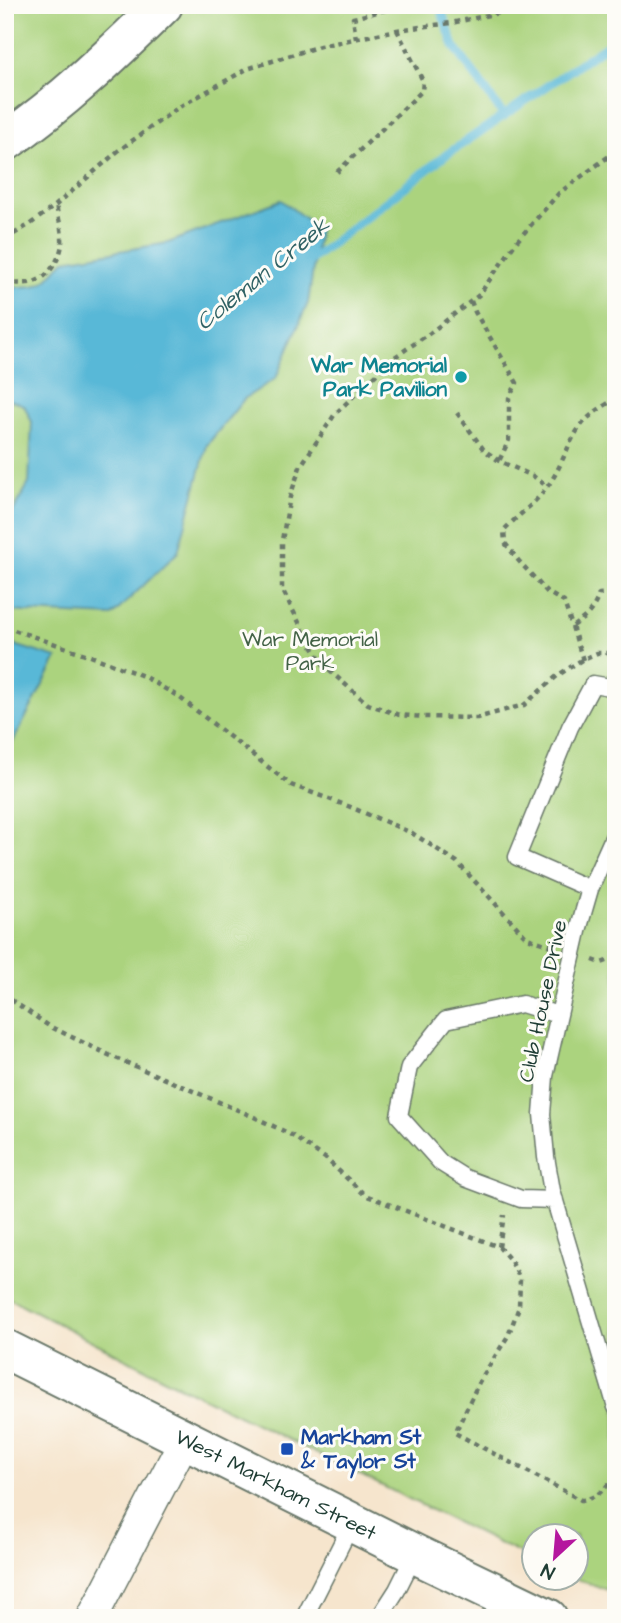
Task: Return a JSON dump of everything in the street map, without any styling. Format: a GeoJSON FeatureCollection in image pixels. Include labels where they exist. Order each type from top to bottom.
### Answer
{"type":"FeatureCollection","features":[{"type":"Feature","properties":{"kind":"main road"},"geometry":{"type":"LineString","coordinates":[[5,142],[79,85],[163,5]]}},
{"type":"Feature","properties":{"kind":"main road","name":"West Markham Street"},"geometry":{"type":"LineString","coordinates":[[5,1349],[415,1554],[510,1610],[548,1618]]}},
{"type":"Feature","properties":{"kind":"street"},"geometry":{"type":"LineString","coordinates":[[92,1618],[185,1439]]}},
{"type":"Feature","properties":{"kind":"lane"},"geometry":{"type":"LineString","coordinates":[[590,889],[517,858],[570,727],[593,684],[616,688]]}},
{"type":"Feature","properties":{"kind":"lane","name":"Club House Drive"},"geometry":{"type":"LineString","coordinates":[[616,831],[590,889],[579,927],[545,1076],[542,1114],[546,1157],[555,1200],[616,1407]]}},
{"type":"Feature","properties":{"kind":"lane"},"geometry":{"type":"LineString","coordinates":[[555,1200],[522,1199],[465,1178],[441,1163],[399,1116],[409,1067],[446,1020],[522,1004],[558,1015]]}},
{"type":"Feature","properties":{"kind":"lane"},"geometry":{"type":"LineString","coordinates":[[304,1618],[353,1522]]}},
{"type":"Feature","properties":{"kind":"lane"},"geometry":{"type":"LineString","coordinates":[[379,1618],[415,1554]]}},
{"type":"Feature","properties":{"kind":"path"},"geometry":{"type":"LineString","coordinates":[[356,39],[353,18],[405,5]]}},
{"type":"Feature","properties":{"kind":"path"},"geometry":{"type":"LineString","coordinates":[[498,5],[499,12]]}},
{"type":"Feature","properties":{"kind":"path"},"geometry":{"type":"LineString","coordinates":[[5,239],[56,205],[118,151],[169,114],[247,69],[320,46],[397,30],[450,23],[527,5]]}},
{"type":"Feature","properties":{"kind":"path"},"geometry":{"type":"LineString","coordinates":[[337,172],[422,92],[423,81],[397,30]]}},
{"type":"Feature","properties":{"kind":"path"},"geometry":{"type":"LineString","coordinates":[[616,151],[559,193],[517,241],[479,295],[392,359],[335,414],[300,467],[290,498],[282,540],[282,589],[324,666],[368,704],[399,715],[477,718],[524,705],[557,676],[583,659],[597,653],[616,653]]}},
{"type":"Feature","properties":{"kind":"path"},"geometry":{"type":"LineString","coordinates":[[5,282],[19,284],[38,281],[47,275],[58,258],[62,243],[56,205]]}},
{"type":"Feature","properties":{"kind":"path"},"geometry":{"type":"LineString","coordinates":[[471,301],[517,383],[509,398],[509,440],[499,461]]}},
{"type":"Feature","properties":{"kind":"path"},"geometry":{"type":"LineString","coordinates":[[583,659],[564,602],[547,592],[525,568],[505,542],[504,530],[535,503],[548,487],[585,420],[616,398]]}},
{"type":"Feature","properties":{"kind":"path"},"geometry":{"type":"LineString","coordinates":[[457,413],[484,450],[548,487]]}},
{"type":"Feature","properties":{"kind":"path"},"geometry":{"type":"LineString","coordinates":[[573,626],[587,617],[599,594],[616,593]]}},
{"type":"Feature","properties":{"kind":"path"},"geometry":{"type":"LineString","coordinates":[[5,628],[143,676],[179,697],[291,785],[412,833],[457,862],[527,937],[601,962],[616,957]]}},
{"type":"Feature","properties":{"kind":"path"},"geometry":{"type":"LineString","coordinates":[[5,992],[10,999],[49,1026],[288,1133],[325,1158],[365,1195],[499,1247],[511,1261],[520,1279],[519,1307],[508,1336],[479,1382],[456,1433],[581,1500],[599,1494],[616,1476]]}},
{"type":"Feature","properties":{"kind":"green space","name":"War Memorial Park"},"geometry":{"type":"Polygon","coordinates":[[[5,5],[616,5],[616,1593],[590,1584],[590,1522],[520,1522],[520,1554],[165,1379],[5,1296],[5,5]]]}},
{"type":"Feature","properties":{"kind":"water"},"geometry":{"type":"Polygon","coordinates":[[[281,200],[319,229],[308,303],[276,378],[244,399],[207,445],[178,552],[112,616],[5,611],[5,519],[11,515],[29,483],[32,422],[24,405],[5,398],[5,288],[34,286],[45,281],[65,260],[168,243],[281,200]]]}},
{"type":"Feature","properties":{"kind":"water"},"geometry":{"type":"Polygon","coordinates":[[[5,642],[57,658],[5,757],[5,642]]]}},
{"type":"Feature","properties":{"kind":"waterway"},"geometry":{"type":"LineString","coordinates":[[440,7],[454,46],[504,116]]}},
{"type":"Feature","properties":{"kind":"waterway","name":"Coleman Creek"},"geometry":{"type":"LineString","coordinates":[[307,263],[446,155],[616,39]]}},
{"type":"Feature","properties":{"kind":"place","name":"War Memorial Park Pavilion"},"geometry":{"type":"Point","coordinates":[461,377]}},
{"type":"Feature","properties":{"kind":"place","name":"Markham St & Taylor St"},"geometry":{"type":"Point","coordinates":[287,1449]}}]}
